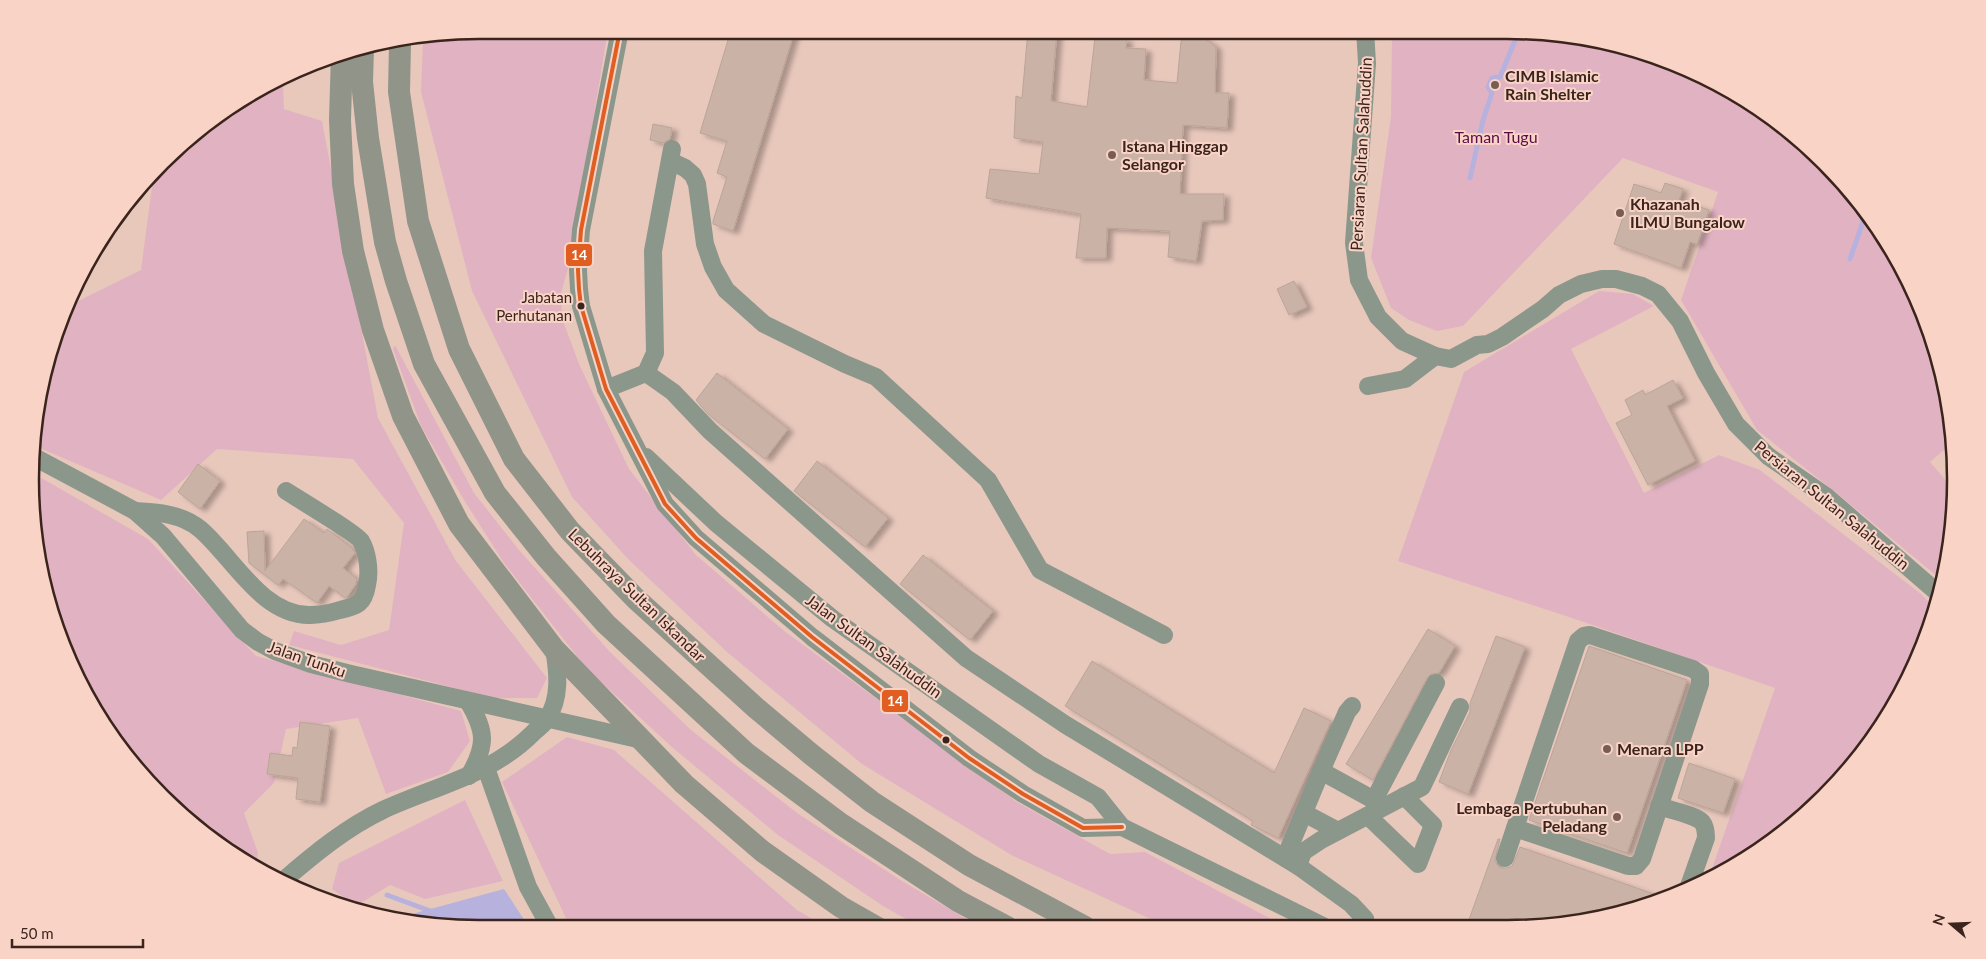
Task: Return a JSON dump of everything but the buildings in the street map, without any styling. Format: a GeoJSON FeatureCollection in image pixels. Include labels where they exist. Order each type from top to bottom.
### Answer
{"type":"FeatureCollection","features":[{"type":"Feature","properties":{"kind":"main road","name":"Lebuhraya Sultan Iskandar"},"geometry":{"type":"LineString","coordinates":[[400,46],[399,92],[418,221],[459,349],[514,459],[570,531],[636,599],[756,708],[865,796],[969,866],[1072,920]]}},
{"type":"Feature","properties":{"kind":"main road"},"geometry":{"type":"LineString","coordinates":[[363,55],[362,82],[370,156],[385,242],[396,281],[424,364],[495,493],[546,557],[606,624],[746,753],[841,824],[958,901],[994,920]]}},
{"type":"Feature","properties":{"kind":"main road"},"geometry":{"type":"LineString","coordinates":[[342,61],[340,120],[344,184],[354,251],[373,330],[403,416],[459,524],[554,648],[691,790],[762,851],[841,907],[864,920]]}},
{"type":"Feature","properties":{"kind":"street","name":"Jalan Sultan Salahuddin"},"geometry":{"type":"LineString","coordinates":[[618,39],[581,230],[578,270],[581,306],[606,389],[665,504],[696,538],[812,637],[969,758],[1023,794],[1083,828],[1122,827]]}},
{"type":"Feature","properties":{"kind":"street","name":"Persiaran Sultan Salahuddin"},"geometry":{"type":"LineString","coordinates":[[1366,39],[1367,64],[1354,243],[1359,280],[1378,316],[1402,341],[1435,356],[1452,360],[1477,346],[1488,344],[1502,337],[1543,309],[1559,295],[1580,284],[1602,279],[1616,279],[1642,286],[1658,294],[1680,321],[1706,373],[1736,424],[1768,456],[1827,497],[1933,589]]}},
{"type":"Feature","properties":{"kind":"street"},"geometry":{"type":"LineString","coordinates":[[606,389],[646,373],[655,353],[653,251],[671,155],[693,175],[697,184],[705,244],[713,267],[726,290],[764,324],[845,364],[876,377],[988,480],[1040,570],[1164,635]]}},
{"type":"Feature","properties":{"kind":"street"},"geometry":{"type":"LineString","coordinates":[[1368,386],[1406,379],[1435,356]]}},
{"type":"Feature","properties":{"kind":"street"},"geometry":{"type":"LineString","coordinates":[[646,373],[673,392],[710,431],[966,658],[1066,725],[1292,862],[1352,904],[1365,920]]}},
{"type":"Feature","properties":{"kind":"street","name":"Jalan Sultan Salahuddin"},"geometry":{"type":"LineString","coordinates":[[636,448],[716,523],[833,618],[1040,764],[1098,797],[1122,827],[1311,920]]}},
{"type":"Feature","properties":{"kind":"street","name":"Jalan Tunku"},"geometry":{"type":"LineString","coordinates":[[40,460],[135,511],[163,536],[242,630],[258,642],[275,651],[311,664],[642,740]]}},
{"type":"Feature","properties":{"kind":"street"},"geometry":{"type":"LineString","coordinates":[[135,511],[161,512],[183,519],[199,528],[260,594],[286,611],[308,615],[354,607],[365,598],[369,576],[361,540],[286,491]]}},
{"type":"Feature","properties":{"kind":"street"},"geometry":{"type":"LineString","coordinates":[[1505,858],[1515,828],[1578,641],[1584,636],[1590,635],[1693,669],[1700,674],[1700,684],[1642,859],[1636,866],[1628,866],[1515,828]]}},
{"type":"Feature","properties":{"kind":"street"},"geometry":{"type":"LineString","coordinates":[[288,877],[335,839],[382,811],[486,768],[503,759],[526,741],[547,719],[557,687],[558,672],[554,648]]}},
{"type":"Feature","properties":{"kind":"street"},"geometry":{"type":"LineString","coordinates":[[1376,807],[1436,683]]}},
{"type":"Feature","properties":{"kind":"street"},"geometry":{"type":"LineString","coordinates":[[468,701],[478,718],[482,739],[478,760],[469,776]]}},
{"type":"Feature","properties":{"kind":"street"},"geometry":{"type":"LineString","coordinates":[[1292,862],[1304,813],[1347,712],[1352,706]]}},
{"type":"Feature","properties":{"kind":"street"},"geometry":{"type":"LineString","coordinates":[[1292,862],[1321,840],[1376,807],[1422,788],[1460,707]]}},
{"type":"Feature","properties":{"kind":"street"},"geometry":{"type":"LineString","coordinates":[[486,768],[528,887],[546,920]]}},
{"type":"Feature","properties":{"kind":"street"},"geometry":{"type":"LineString","coordinates":[[1321,771],[1376,807],[1418,864],[1433,825],[1404,796]]}},
{"type":"Feature","properties":{"kind":"street"},"geometry":{"type":"LineString","coordinates":[[1659,806],[1702,822],[1706,831],[1706,838],[1691,879]]}},
{"type":"Feature","properties":{"kind":"street"},"geometry":{"type":"LineString","coordinates":[[1304,813],[1338,831]]}},
{"type":"Feature","properties":{"kind":"green space"},"geometry":{"type":"Polygon","coordinates":[[[480,39],[607,39],[569,265],[561,293],[562,318],[579,364],[629,469],[696,555],[783,630],[1017,802],[1110,854],[1145,852],[1273,920],[1153,920],[1013,856],[862,764],[727,652],[629,560],[572,497],[472,291],[421,92],[423,43],[480,39]]]}},
{"type":"Feature","properties":{"kind":"green space","name":"Taman Tugu"},"geometry":{"type":"Polygon","coordinates":[[[1392,39],[1535,40],[1592,47],[1648,62],[1675,72],[1727,98],[1775,130],[1797,148],[1838,189],[1873,235],[1902,285],[1924,338],[1939,394],[1946,448],[1930,462],[1947,482],[1943,537],[1936,576],[1757,430],[1681,300],[1718,192],[1623,158],[1463,326],[1437,331],[1409,320],[1391,308],[1371,258],[1391,116],[1392,39]]]}},
{"type":"Feature","properties":{"kind":"green space"},"geometry":{"type":"Polygon","coordinates":[[[283,85],[284,109],[322,121],[378,418],[456,561],[547,678],[537,698],[493,698],[289,645],[294,631],[341,645],[389,630],[404,523],[353,459],[217,449],[161,500],[40,448],[47,394],[54,365],[76,302],[141,270],[152,185],[189,148],[235,113],[283,85]]]}},
{"type":"Feature","properties":{"kind":"green space"},"geometry":{"type":"Polygon","coordinates":[[[1599,291],[1633,294],[1654,306],[1571,349],[1644,493],[1719,455],[1760,470],[1929,602],[1914,648],[1902,674],[1888,700],[1856,748],[1838,770],[1797,811],[1751,846],[1712,869],[1775,688],[1572,618],[1398,561],[1464,372],[1599,291]]]}},
{"type":"Feature","properties":{"kind":"green space"},"geometry":{"type":"Polygon","coordinates":[[[395,345],[474,493],[519,550],[610,652],[691,730],[797,813],[902,881],[968,920],[908,920],[883,906],[778,835],[673,748],[587,669],[504,563],[464,500],[421,426],[393,349],[395,345]]]}},
{"type":"Feature","properties":{"kind":"green space"},"geometry":{"type":"Polygon","coordinates":[[[39,477],[148,539],[256,656],[461,711],[470,741],[448,772],[386,794],[358,718],[286,729],[274,783],[244,813],[258,853],[257,860],[235,846],[189,811],[168,791],[130,748],[98,700],[72,648],[54,594],[43,537],[39,477]]]}},
{"type":"Feature","properties":{"kind":"green space"},"geometry":{"type":"Polygon","coordinates":[[[567,737],[614,750],[797,910],[814,920],[567,920],[502,782],[567,737]]]}},
{"type":"Feature","properties":{"kind":"green space"},"geometry":{"type":"Polygon","coordinates":[[[465,800],[503,881],[425,899],[390,885],[360,904],[347,900],[332,889],[339,863],[465,800]]]}},
{"type":"Feature","properties":{"kind":"shaded area"},"geometry":{"type":"Polygon","coordinates":[[[504,889],[523,920],[451,919],[410,914],[504,889]]]}},
{"type":"Feature","properties":{"kind":"waterway"},"geometry":{"type":"LineString","coordinates":[[1470,178],[1483,120],[1492,93],[1488,87],[1492,78],[1500,77],[1516,39]]}},
{"type":"Feature","properties":{"kind":"waterway"},"geometry":{"type":"LineString","coordinates":[[1850,259],[1863,221]]}},
{"type":"Feature","properties":{"kind":"waterway"},"geometry":{"type":"LineString","coordinates":[[387,895],[433,912]]}},
{"type":"Feature","properties":{"kind":"transit line","name":"14"},"geometry":{"type":"LineString","coordinates":[[618,39],[581,230],[578,270],[579,289],[581,306],[606,389],[665,504],[696,538],[812,637],[969,758],[1023,794],[1083,828],[1122,827]]}},
{"type":"Feature","properties":{"kind":"place","name":"CIMB Islamic Rain Shelter"},"geometry":{"type":"Point","coordinates":[1495,85]}},
{"type":"Feature","properties":{"kind":"place","name":"Istana Hinggap Selangor"},"geometry":{"type":"Point","coordinates":[1112,155]}},
{"type":"Feature","properties":{"kind":"place","name":"Khazanah ILMU Bungalow"},"geometry":{"type":"Point","coordinates":[1620,213]}},
{"type":"Feature","properties":{"kind":"place","name":"Jabatan Perhutanan"},"geometry":{"type":"Point","coordinates":[581,306]}},
{"type":"Feature","properties":{"kind":"place","name":"Menara LPP"},"geometry":{"type":"Point","coordinates":[1607,749]}},
{"type":"Feature","properties":{"kind":"place","name":"Lembaga Pertubuhan Peladang"},"geometry":{"type":"Point","coordinates":[1617,817]}}]}
